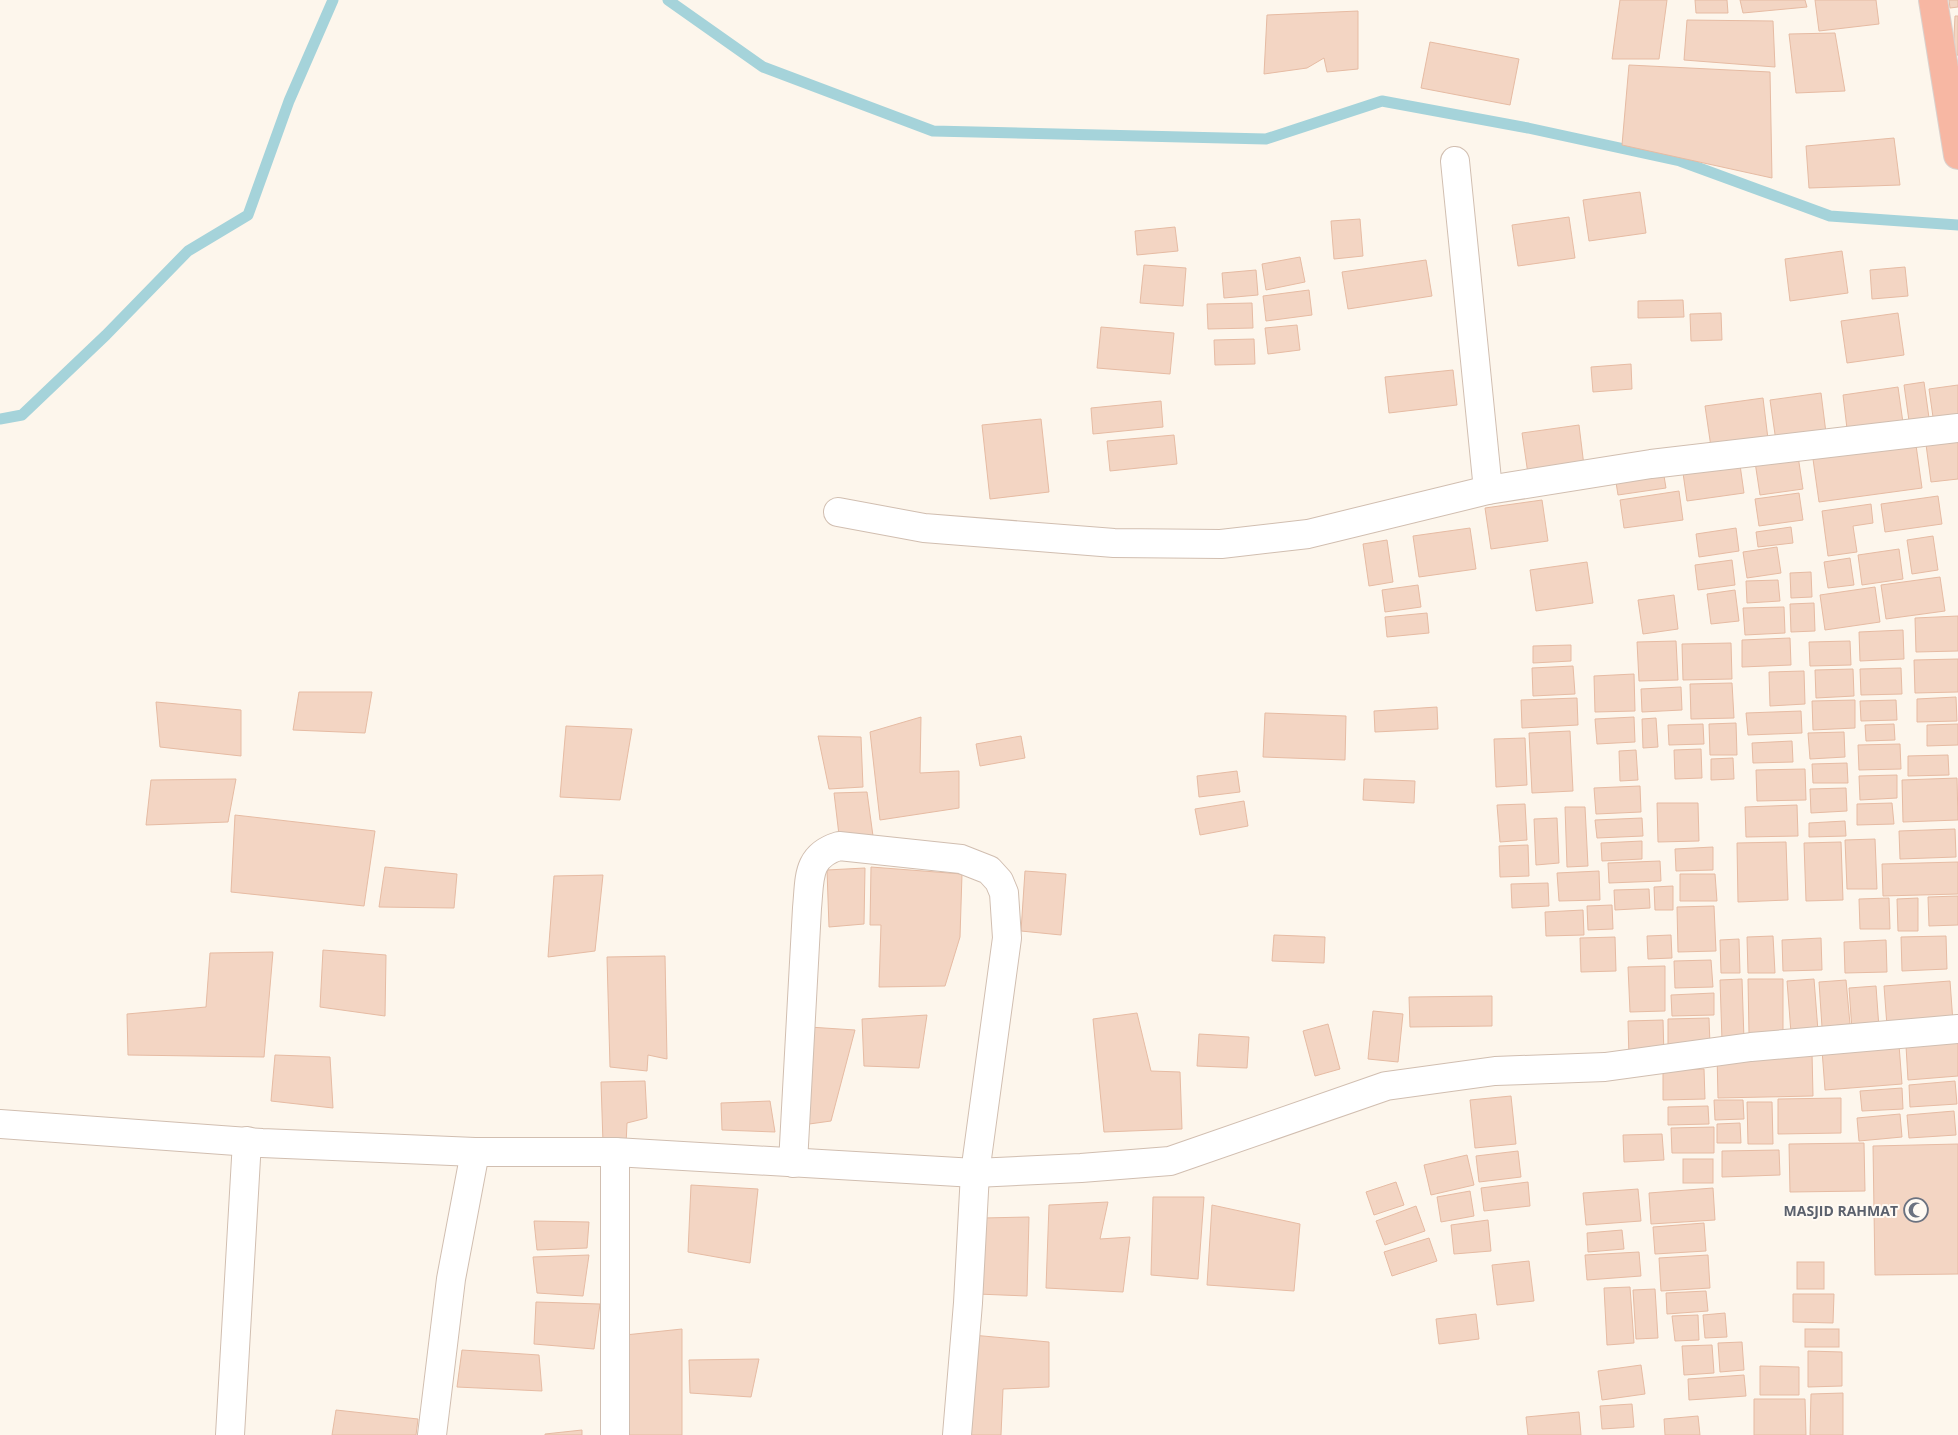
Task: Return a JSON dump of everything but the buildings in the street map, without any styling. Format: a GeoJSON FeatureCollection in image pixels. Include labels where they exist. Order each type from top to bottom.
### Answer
{"type":"FeatureCollection","features":[{"type":"Feature","properties":{"kind":"highway"},"geometry":{"type":"LineString","coordinates":[[1933,0],[1958,155]]}},
{"type":"Feature","properties":{"kind":"street"},"geometry":{"type":"LineString","coordinates":[[1454,161],[1488,490]]}},
{"type":"Feature","properties":{"kind":"street"},"geometry":{"type":"LineString","coordinates":[[838,512],[924,528],[1114,543],[1221,544],[1308,534],[1488,490],[1652,464],[1958,428]]}},
{"type":"Feature","properties":{"kind":"street"},"geometry":{"type":"LineString","coordinates":[[793,1163],[811,871],[818,857],[828,850],[839,846],[961,859],[989,870],[999,881],[1004,893],[1007,938],[975,1173],[968,1303],[957,1435]]}},
{"type":"Feature","properties":{"kind":"street"},"geometry":{"type":"LineString","coordinates":[[0,1124],[247,1141],[475,1152],[615,1152],[975,1173],[1170,1161],[1386,1086],[1495,1070],[1605,1067],[1751,1047],[1958,1029]]}},
{"type":"Feature","properties":{"kind":"street"},"geometry":{"type":"LineString","coordinates":[[230,1435],[247,1141]]}},
{"type":"Feature","properties":{"kind":"street"},"geometry":{"type":"LineString","coordinates":[[432,1435],[451,1279],[475,1152]]}},
{"type":"Feature","properties":{"kind":"street"},"geometry":{"type":"LineString","coordinates":[[614,1435],[615,1152]]}},
{"type":"Feature","properties":{"kind":"waterway"},"geometry":{"type":"LineString","coordinates":[[0,419],[22,415],[106,335],[188,251],[248,215],[289,101],[333,0]]}},
{"type":"Feature","properties":{"kind":"waterway"},"geometry":{"type":"LineString","coordinates":[[668,0],[763,67],[933,131],[1266,139],[1382,101],[1528,128],[1680,161],[1830,216],[1958,225]]}},
{"type":"Feature","properties":{"kind":"place","name":"MASJID RAHMAT"},"geometry":{"type":"Point","coordinates":[1916,1210]}}]}
